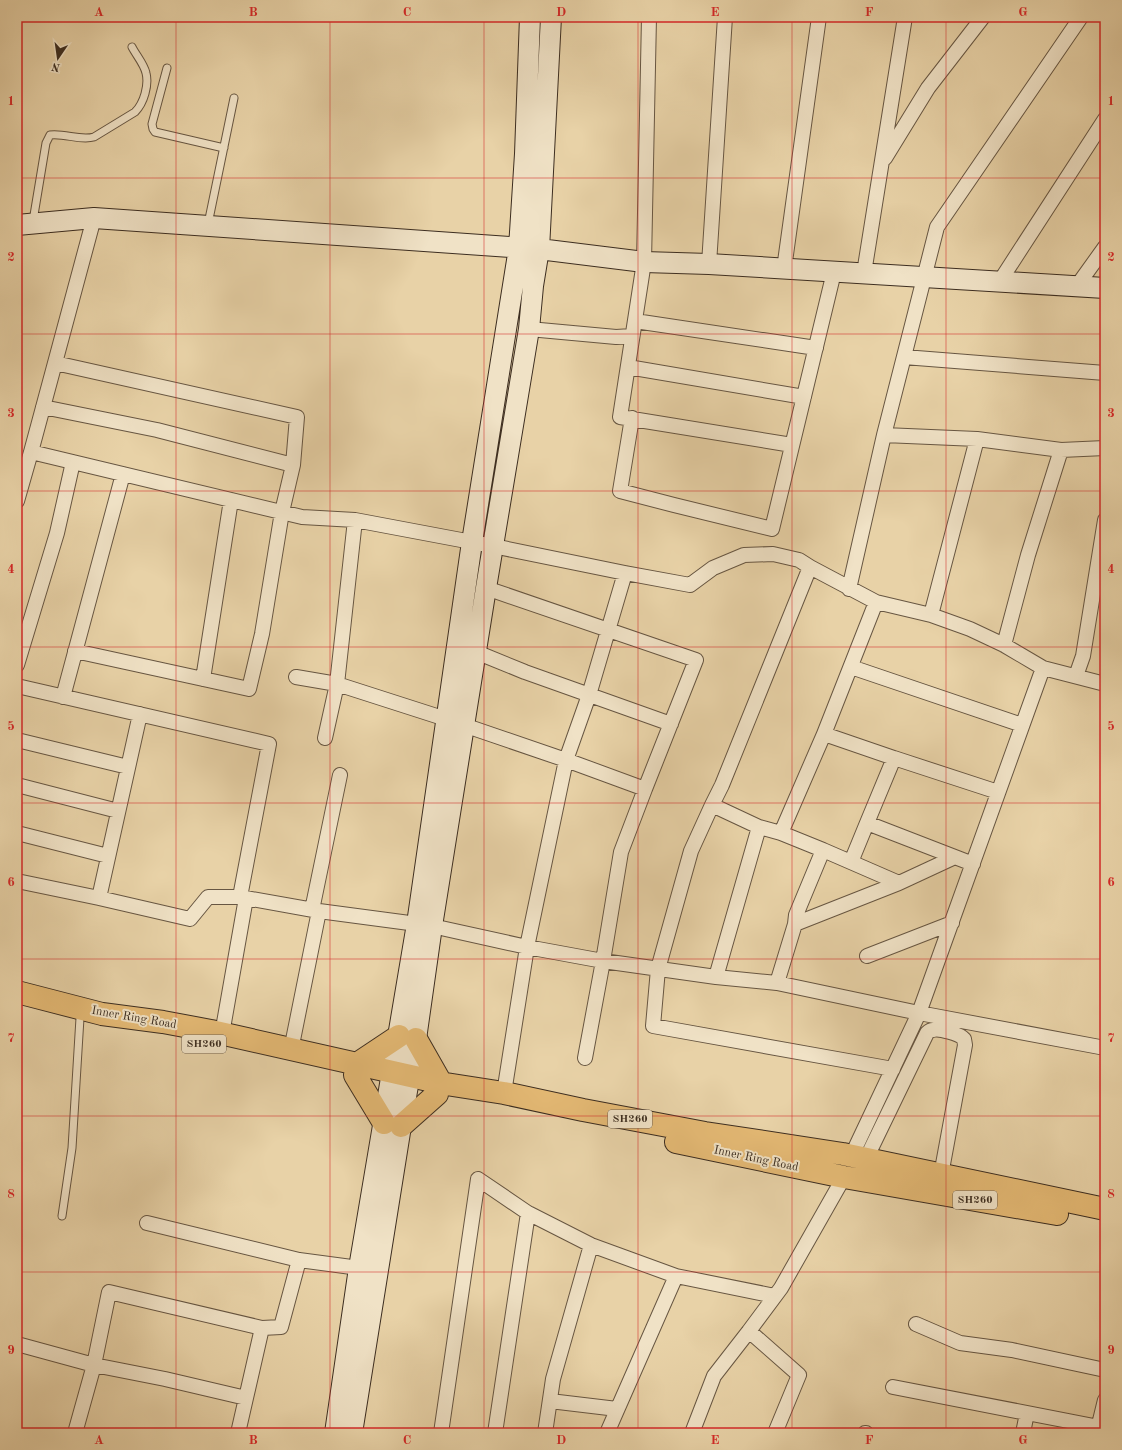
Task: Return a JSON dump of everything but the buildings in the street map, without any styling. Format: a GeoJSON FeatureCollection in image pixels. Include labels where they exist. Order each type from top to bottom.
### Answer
{"type":"FeatureCollection","features":[{"type":"Feature","properties":{"kind":"highway","name":"Inner Ring Road"},"geometry":{"type":"LineString","coordinates":[[17,992],[102,1014],[163,1022],[222,1034],[291,1050],[356,1070]]}},
{"type":"Feature","properties":{"kind":"highway","name":"Inner Ring Road"},"geometry":{"type":"LineString","coordinates":[[17,1005],[356,1070],[439,1088],[854,1164],[1105,1223]]}},
{"type":"Feature","properties":{"kind":"highway"},"geometry":{"type":"LineString","coordinates":[[407,1038],[439,1088],[392,1125],[356,1070],[407,1038]]}},
{"type":"Feature","properties":{"kind":"highway","name":"Inner Ring Road"},"geometry":{"type":"LineString","coordinates":[[439,1088],[504,1093],[705,1133],[842,1154],[854,1164],[941,1175],[1105,1209]]}},
{"type":"Feature","properties":{"kind":"street"},"geometry":{"type":"LineString","coordinates":[[425,925],[446,719],[472,542],[519,248],[525,154],[530,17]]}},
{"type":"Feature","properties":{"kind":"street"},"geometry":{"type":"LineString","coordinates":[[352,1433],[392,1125],[425,925],[465,725],[529,329],[533,286],[539,249],[551,17]]}},
{"type":"Feature","properties":{"kind":"street"},"geometry":{"type":"LineString","coordinates":[[649,17],[644,262],[620,417],[792,445]]}},
{"type":"Feature","properties":{"kind":"street"},"geometry":{"type":"LineString","coordinates":[[709,264],[725,17]]}},
{"type":"Feature","properties":{"kind":"street"},"geometry":{"type":"LineString","coordinates":[[784,269],[819,17]]}},
{"type":"Feature","properties":{"kind":"street"},"geometry":{"type":"LineString","coordinates":[[864,273],[905,17]]}},
{"type":"Feature","properties":{"kind":"street"},"geometry":{"type":"LineString","coordinates":[[881,163],[928,88],[983,17]]}},
{"type":"Feature","properties":{"kind":"street"},"geometry":{"type":"LineString","coordinates":[[849,589],[884,435],[937,227],[1081,17]]}},
{"type":"Feature","properties":{"kind":"street"},"geometry":{"type":"LineString","coordinates":[[1000,282],[1105,119]]}},
{"type":"Feature","properties":{"kind":"street"},"geometry":{"type":"LineString","coordinates":[[17,501],[94,218]]}},
{"type":"Feature","properties":{"kind":"street"},"geometry":{"type":"LineString","coordinates":[[25,224],[94,218],[539,249],[644,262],[709,264],[1105,288]]}},
{"type":"Feature","properties":{"kind":"street"},"geometry":{"type":"LineString","coordinates":[[1077,286],[1105,247]]}},
{"type":"Feature","properties":{"kind":"street"},"geometry":{"type":"LineString","coordinates":[[632,418],[620,491],[666,504],[772,529],[834,272]]}},
{"type":"Feature","properties":{"kind":"street"},"geometry":{"type":"LineString","coordinates":[[635,321],[816,348]]}},
{"type":"Feature","properties":{"kind":"street"},"geometry":{"type":"LineString","coordinates":[[529,329],[616,337],[632,336],[632,339]]}},
{"type":"Feature","properties":{"kind":"street"},"geometry":{"type":"LineString","coordinates":[[904,357],[1105,373]]}},
{"type":"Feature","properties":{"kind":"street"},"geometry":{"type":"LineString","coordinates":[[55,363],[297,417],[293,465],[282,512],[262,634],[249,689],[75,652]]}},
{"type":"Feature","properties":{"kind":"street"},"geometry":{"type":"LineString","coordinates":[[628,367],[804,397]]}},
{"type":"Feature","properties":{"kind":"street"},"geometry":{"type":"LineString","coordinates":[[43,407],[157,430],[293,465]]}},
{"type":"Feature","properties":{"kind":"street"},"geometry":{"type":"LineString","coordinates":[[884,435],[977,439],[1060,450],[1105,448]]}},
{"type":"Feature","properties":{"kind":"street"},"geometry":{"type":"LineString","coordinates":[[931,615],[977,439]]}},
{"type":"Feature","properties":{"kind":"street"},"geometry":{"type":"LineString","coordinates":[[1004,645],[1028,555],[1060,450]]}},
{"type":"Feature","properties":{"kind":"street"},"geometry":{"type":"LineString","coordinates":[[31,452],[302,517],[355,520],[690,585],[713,568],[744,555],[773,554],[799,560],[849,589],[876,602],[931,615],[970,629],[1004,645],[1043,668],[1105,684]]}},
{"type":"Feature","properties":{"kind":"street"},"geometry":{"type":"LineString","coordinates":[[17,665],[56,533],[73,462]]}},
{"type":"Feature","properties":{"kind":"street"},"geometry":{"type":"LineString","coordinates":[[63,697],[123,474]]}},
{"type":"Feature","properties":{"kind":"street"},"geometry":{"type":"LineString","coordinates":[[202,679],[231,500]]}},
{"type":"Feature","properties":{"kind":"street"},"geometry":{"type":"LineString","coordinates":[[325,738],[337,684],[355,520]]}},
{"type":"Feature","properties":{"kind":"street"},"geometry":{"type":"LineString","coordinates":[[1076,676],[1083,656],[1105,520]]}},
{"type":"Feature","properties":{"kind":"street"},"geometry":{"type":"LineString","coordinates":[[810,567],[722,785],[691,851],[658,969],[653,1026],[893,1069]]}},
{"type":"Feature","properties":{"kind":"street"},"geometry":{"type":"LineString","coordinates":[[504,1093],[527,947],[566,760],[589,695],[625,573]]}},
{"type":"Feature","properties":{"kind":"street"},"geometry":{"type":"LineString","coordinates":[[486,588],[696,660],[621,852],[585,1058]]}},
{"type":"Feature","properties":{"kind":"street"},"geometry":{"type":"LineString","coordinates":[[781,833],[824,734],[876,602]]}},
{"type":"Feature","properties":{"kind":"street"},"geometry":{"type":"LineString","coordinates":[[476,652],[524,672],[671,724]]}},
{"type":"Feature","properties":{"kind":"street"},"geometry":{"type":"LineString","coordinates":[[851,667],[1022,725]]}},
{"type":"Feature","properties":{"kind":"street"},"geometry":{"type":"LineString","coordinates":[[854,1164],[893,1069],[919,1014],[1043,668]]}},
{"type":"Feature","properties":{"kind":"street"},"geometry":{"type":"LineString","coordinates":[[296,677],[337,684],[465,725],[566,760],[645,790]]}},
{"type":"Feature","properties":{"kind":"street"},"geometry":{"type":"LineString","coordinates":[[17,686],[269,744],[222,1034]]}},
{"type":"Feature","properties":{"kind":"street"},"geometry":{"type":"LineString","coordinates":[[99,898],[140,714]]}},
{"type":"Feature","properties":{"kind":"street"},"geometry":{"type":"LineString","coordinates":[[824,734],[998,792]]}},
{"type":"Feature","properties":{"kind":"street"},"geometry":{"type":"LineString","coordinates":[[17,740],[128,767]]}},
{"type":"Feature","properties":{"kind":"street"},"geometry":{"type":"LineString","coordinates":[[851,862],[894,758]]}},
{"type":"Feature","properties":{"kind":"street"},"geometry":{"type":"LineString","coordinates":[[291,1050],[340,775]]}},
{"type":"Feature","properties":{"kind":"street"},"geometry":{"type":"LineString","coordinates":[[17,785],[118,811]]}},
{"type":"Feature","properties":{"kind":"street"},"geometry":{"type":"LineString","coordinates":[[712,805],[759,827],[781,833],[899,883]]}},
{"type":"Feature","properties":{"kind":"street"},"geometry":{"type":"LineString","coordinates":[[867,823],[973,864]]}},
{"type":"Feature","properties":{"kind":"street"},"geometry":{"type":"LineString","coordinates":[[716,977],[759,827]]}},
{"type":"Feature","properties":{"kind":"street"},"geometry":{"type":"LineString","coordinates":[[17,833],[108,856]]}},
{"type":"Feature","properties":{"kind":"street"},"geometry":{"type":"LineString","coordinates":[[777,983],[795,924],[796,916],[823,850]]}},
{"type":"Feature","properties":{"kind":"street"},"geometry":{"type":"LineString","coordinates":[[795,924],[899,883],[955,857]]}},
{"type":"Feature","properties":{"kind":"street"},"geometry":{"type":"LineString","coordinates":[[17,881],[190,919],[208,897],[243,898],[425,925],[527,947],[603,961],[716,977],[777,983],[919,1014],[1105,1048]]}},
{"type":"Feature","properties":{"kind":"street"},"geometry":{"type":"LineString","coordinates":[[867,956],[952,923]]}},
{"type":"Feature","properties":{"kind":"street"},"geometry":{"type":"LineString","coordinates":[[692,1433],[714,1376],[781,1288],[854,1164],[927,1033],[936,1029],[960,1035],[964,1039],[965,1045],[941,1175]]}},
{"type":"Feature","properties":{"kind":"street"},"geometry":{"type":"LineString","coordinates":[[335,1433],[359,1268],[392,1125]]}},
{"type":"Feature","properties":{"kind":"street"},"geometry":{"type":"LineString","coordinates":[[445,1432],[478,1179],[528,1213],[591,1245],[676,1276],[775,1296]]}},
{"type":"Feature","properties":{"kind":"street"},"geometry":{"type":"LineString","coordinates":[[495,1433],[528,1213]]}},
{"type":"Feature","properties":{"kind":"street"},"geometry":{"type":"LineString","coordinates":[[147,1223],[299,1260],[359,1268]]}},
{"type":"Feature","properties":{"kind":"street"},"geometry":{"type":"LineString","coordinates":[[545,1433],[553,1379],[591,1245]]}},
{"type":"Feature","properties":{"kind":"street"},"geometry":{"type":"LineString","coordinates":[[75,1433],[94,1365],[109,1292],[262,1328],[281,1327],[299,1260]]}},
{"type":"Feature","properties":{"kind":"street"},"geometry":{"type":"LineString","coordinates":[[607,1433],[676,1276]]}},
{"type":"Feature","properties":{"kind":"street"},"geometry":{"type":"LineString","coordinates":[[916,1324],[960,1343],[1012,1350],[1105,1370]]}},
{"type":"Feature","properties":{"kind":"street"},"geometry":{"type":"LineString","coordinates":[[238,1433],[262,1328]]}},
{"type":"Feature","properties":{"kind":"street"},"geometry":{"type":"LineString","coordinates":[[749,1331],[799,1375],[775,1433]]}},
{"type":"Feature","properties":{"kind":"street"},"geometry":{"type":"LineString","coordinates":[[17,1344],[94,1365],[165,1379],[246,1398]]}},
{"type":"Feature","properties":{"kind":"street"},"geometry":{"type":"LineString","coordinates":[[893,1387],[1027,1413],[1098,1430],[1105,1400]]}},
{"type":"Feature","properties":{"kind":"street"},"geometry":{"type":"LineString","coordinates":[[550,1401],[617,1410]]}},
{"type":"Feature","properties":{"kind":"street"},"geometry":{"type":"LineString","coordinates":[[1022,1433],[1027,1413]]}},
{"type":"Feature","properties":{"kind":"lane"},"geometry":{"type":"LineString","coordinates":[[25,224],[46,143],[50,135],[57,134],[88,139],[94,137],[135,112],[140,107],[146,87],[146,73],[132,48]]}},
{"type":"Feature","properties":{"kind":"lane"},"geometry":{"type":"LineString","coordinates":[[167,68],[152,124],[155,132],[224,148]]}},
{"type":"Feature","properties":{"kind":"lane"},"geometry":{"type":"LineString","coordinates":[[208,226],[234,98]]}},
{"type":"Feature","properties":{"kind":"lane"},"geometry":{"type":"LineString","coordinates":[[62,1216],[72,1148],[80,1018]]}},
{"type":"Feature","properties":{"kind":"waterway"},"geometry":{"type":"LineString","coordinates":[[17,21],[50,17]]}}]}
